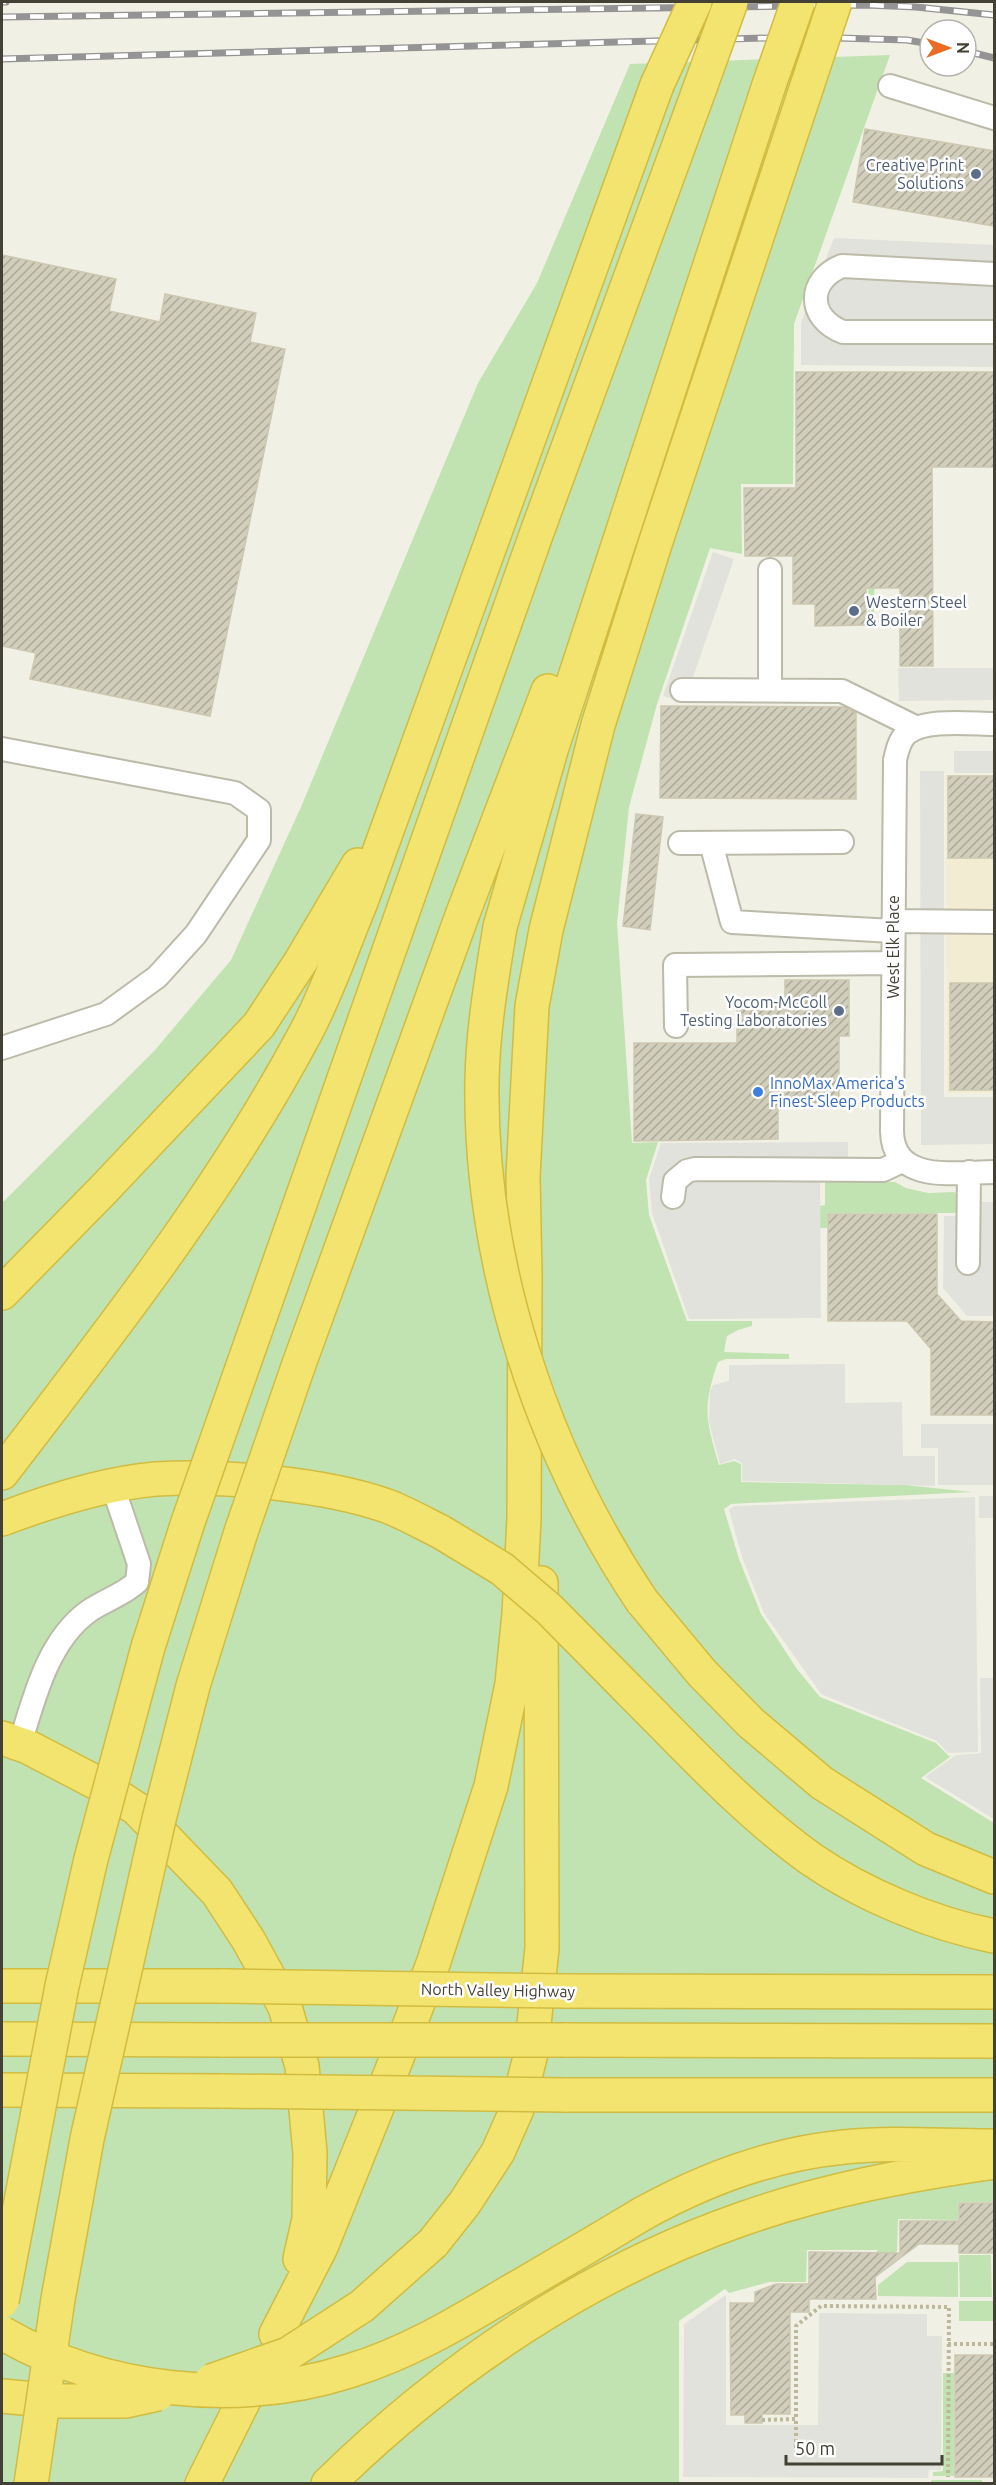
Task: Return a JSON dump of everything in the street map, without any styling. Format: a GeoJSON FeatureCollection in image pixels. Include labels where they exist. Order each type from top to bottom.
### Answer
{"type":"FeatureCollection","features":[{"type":"Feature","properties":{"kind":"highway"},"geometry":{"type":"LineString","coordinates":[[2,1473],[152,1274],[233,1155],[307,1031],[361,902],[657,85],[695,2]]}},
{"type":"Feature","properties":{"kind":"highway"},"geometry":{"type":"LineString","coordinates":[[2,2301],[62,1986],[91,1858],[148,1647],[188,1522],[537,532],[731,2]]}},
{"type":"Feature","properties":{"kind":"highway"},"geometry":{"type":"LineString","coordinates":[[798,2],[692,317],[552,747],[500,927],[487,1005],[482,1080],[486,1182],[507,1297],[550,1430],[582,1502],[642,1601],[702,1673],[743,1714],[822,1783],[926,1849],[994,1877]]}},
{"type":"Feature","properties":{"kind":"highway"},"geometry":{"type":"LineString","coordinates":[[202,2484],[321,2247],[433,1964],[491,1786],[512,1684],[519,1614],[524,1519],[523,1176],[532,1005],[546,930],[602,714],[655,544],[835,2]]}},
{"type":"Feature","properties":{"kind":"highway"},"geometry":{"type":"LineString","coordinates":[[31,2484],[58,2299],[87,2139],[159,1819],[193,1686],[241,1532],[298,1364],[463,913],[692,317]]}},
{"type":"Feature","properties":{"kind":"highway"},"geometry":{"type":"LineString","coordinates":[[2,1293],[112,1181],[259,1024],[301,961],[359,863],[418,742]]}},
{"type":"Feature","properties":{"kind":"highway"},"geometry":{"type":"LineString","coordinates":[[2,2396],[56,2401],[126,2401],[197,2386],[288,2354],[362,2306],[433,2243],[464,2204],[492,2160],[517,2109],[531,2053],[542,1948],[541,1532],[525,1276]]}},
{"type":"Feature","properties":{"kind":"highway"},"geometry":{"type":"LineString","coordinates":[[2,1519],[40,1504],[155,1479],[263,1482],[346,1494],[389,1507],[441,1532],[502,1569],[550,1610],[762,1819],[812,1859],[873,1894],[929,1918],[994,1936]]}},
{"type":"Feature","properties":{"kind":"highway"},"geometry":{"type":"LineString","coordinates":[[11,1741],[97,1783],[137,1809],[218,1893],[249,1941],[285,2007],[302,2066],[310,2153],[309,2219],[303,2250],[276,2334]]}},
{"type":"Feature","properties":{"kind":"highway","name":"North Valley Highway"},"geometry":{"type":"LineString","coordinates":[[2,1986],[994,1992]]}},
{"type":"Feature","properties":{"kind":"highway"},"geometry":{"type":"LineString","coordinates":[[2,2038],[994,2041]]}},
{"type":"Feature","properties":{"kind":"highway"},"geometry":{"type":"LineString","coordinates":[[2,2090],[564,2095],[994,2095]]}},
{"type":"Feature","properties":{"kind":"highway"},"geometry":{"type":"LineString","coordinates":[[2,2333],[70,2365],[137,2383],[193,2391],[257,2389],[300,2382],[349,2372],[422,2342],[642,2214],[684,2191],[729,2172],[806,2152],[844,2147],[994,2146]]}},
{"type":"Feature","properties":{"kind":"highway"},"geometry":{"type":"LineString","coordinates":[[328,2484],[364,2448],[489,2350],[572,2297],[660,2253],[742,2219],[844,2189],[994,2162]]}},
{"type":"Feature","properties":{"kind":"street"},"geometry":{"type":"LineString","coordinates":[[890,87],[994,118]]}},
{"type":"Feature","properties":{"kind":"street"},"geometry":{"type":"LineString","coordinates":[[994,274],[842,266],[832,270],[823,278],[816,299],[823,320],[832,328],[843,332],[994,332]]}},
{"type":"Feature","properties":{"kind":"street"},"geometry":{"type":"LineString","coordinates":[[770,570],[770,690]]}},
{"type":"Feature","properties":{"kind":"street"},"geometry":{"type":"LineString","coordinates":[[682,690],[842,691],[912,731],[946,724],[994,724]]}},
{"type":"Feature","properties":{"kind":"street","name":"West Elk Place"},"geometry":{"type":"LineString","coordinates":[[902,1161],[892,1142],[895,760],[897,750],[912,731]]}},
{"type":"Feature","properties":{"kind":"street"},"geometry":{"type":"LineString","coordinates":[[2,749],[235,793],[259,810],[259,840],[196,934],[158,977],[105,1014],[2,1047]]}},
{"type":"Feature","properties":{"kind":"street"},"geometry":{"type":"LineString","coordinates":[[680,843],[842,842]]}},
{"type":"Feature","properties":{"kind":"street"},"geometry":{"type":"LineString","coordinates":[[711,843],[732,922],[893,926],[994,921]]}},
{"type":"Feature","properties":{"kind":"street"},"geometry":{"type":"LineString","coordinates":[[676,1026],[675,965],[893,963]]}},
{"type":"Feature","properties":{"kind":"street"},"geometry":{"type":"LineString","coordinates":[[673,1197],[675,1181],[680,1175],[695,1169],[883,1170],[902,1161],[919,1171],[994,1172]]}},
{"type":"Feature","properties":{"kind":"street"},"geometry":{"type":"LineString","coordinates":[[968,1263],[969,1172]]}},
{"type":"Feature","properties":{"kind":"street"},"geometry":{"type":"LineString","coordinates":[[11,1741],[61,1641],[78,1620],[90,1610],[125,1593],[137,1582],[139,1564],[114,1487]]}},
{"type":"Feature","properties":{"kind":"path"},"geometry":{"type":"LineString","coordinates":[[796,2454],[796,2326],[821,2306],[949,2307],[948,2477]]}},
{"type":"Feature","properties":{"kind":"path"},"geometry":{"type":"LineString","coordinates":[[948,2344],[994,2344]]}},
{"type":"Feature","properties":{"kind":"path"},"geometry":{"type":"LineString","coordinates":[[762,2420],[796,2419]]}},
{"type":"Feature","properties":{"kind":"shaded area"},"geometry":{"type":"Polygon","coordinates":[[[834,238],[994,245],[994,367],[801,365],[801,323],[834,238]]]}},
{"type":"Feature","properties":{"kind":"shaded area"},"geometry":{"type":"Polygon","coordinates":[[[713,552],[734,559],[684,703],[663,696],[713,552]]]}},
{"type":"Feature","properties":{"kind":"shaded area"},"geometry":{"type":"Polygon","coordinates":[[[898,668],[994,668],[994,700],[899,701],[898,668]]]}},
{"type":"Feature","properties":{"kind":"shaded area"},"geometry":{"type":"Polygon","coordinates":[[[954,751],[994,751],[994,773],[954,773],[954,751]]]}},
{"type":"Feature","properties":{"kind":"shaded area"},"geometry":{"type":"Polygon","coordinates":[[[920,771],[944,771],[944,1097],[994,1097],[994,1144],[921,1145],[920,771]]]}},
{"type":"Feature","properties":{"kind":"shaded area"},"geometry":{"type":"Polygon","coordinates":[[[946,775],[994,775],[994,1093],[947,1093],[946,775]]]}},
{"type":"Feature","properties":{"kind":"shaded area"},"geometry":{"type":"Polygon","coordinates":[[[848,1142],[848,1166],[820,1167],[821,1318],[689,1319],[652,1213],[649,1179],[661,1143],[848,1142]]]}},
{"type":"Feature","properties":{"kind":"shaded area"},"geometry":{"type":"Polygon","coordinates":[[[962,1202],[994,1202],[994,1316],[967,1316],[943,1288],[944,1216],[962,1216],[962,1202]]]}},
{"type":"Feature","properties":{"kind":"shaded area"},"geometry":{"type":"Polygon","coordinates":[[[845,1364],[845,1403],[902,1402],[903,1456],[935,1456],[935,1486],[742,1481],[742,1463],[735,1459],[720,1464],[709,1422],[710,1391],[713,1385],[729,1381],[729,1365],[845,1364]]]}},
{"type":"Feature","properties":{"kind":"shaded area"},"geometry":{"type":"Polygon","coordinates":[[[921,1424],[994,1424],[994,1485],[938,1485],[938,1448],[921,1448],[921,1424]]]}},
{"type":"Feature","properties":{"kind":"shaded area"},"geometry":{"type":"Polygon","coordinates":[[[979,1496],[994,1496],[994,1518],[979,1518],[979,1496]]]}},
{"type":"Feature","properties":{"kind":"shaded area"},"geometry":{"type":"Polygon","coordinates":[[[975,1497],[978,1752],[948,1753],[937,1741],[821,1694],[764,1613],[742,1557],[729,1510],[734,1506],[975,1497]]]}},
{"type":"Feature","properties":{"kind":"shaded area"},"geometry":{"type":"Polygon","coordinates":[[[980,1678],[994,1678],[994,1819],[925,1777],[956,1755],[981,1753],[980,1678]]]}},
{"type":"Feature","properties":{"kind":"shaded area"},"geometry":{"type":"Polygon","coordinates":[[[726,2295],[726,2425],[818,2425],[819,2313],[927,2314],[927,2336],[942,2336],[941,2470],[929,2470],[928,2478],[683,2477],[684,2324],[726,2295]]]}},
{"type":"Feature","properties":{"kind":"green space"},"geometry":{"type":"Polygon","coordinates":[[[890,55],[794,324],[793,484],[741,484],[742,554],[710,548],[657,704],[629,807],[617,923],[632,1143],[658,1142],[646,1180],[649,1215],[687,1321],[752,1321],[752,1326],[727,1336],[724,1352],[789,1354],[789,1359],[726,1359],[718,1362],[710,1391],[708,1414],[719,1465],[734,1461],[741,1464],[741,1482],[905,1485],[972,1492],[731,1504],[724,1509],[739,1559],[761,1614],[797,1669],[820,1697],[936,1743],[950,1757],[921,1778],[994,1823],[994,2202],[958,2202],[958,2220],[898,2219],[897,2251],[877,2266],[877,2250],[807,2250],[806,2282],[769,2282],[729,2293],[725,2289],[679,2321],[679,2483],[2,2484],[2,1203],[155,1050],[231,960],[301,807],[478,383],[537,283],[630,64],[890,55]]]}},
{"type":"Feature","properties":{"kind":"green space"},"geometry":{"type":"Polygon","coordinates":[[[869,490],[875,491],[874,625],[868,625],[869,490]]]}},
{"type":"Feature","properties":{"kind":"green space"},"geometry":{"type":"Polygon","coordinates":[[[825,1182],[895,1182],[906,1188],[928,1193],[954,1192],[959,1195],[959,1209],[955,1213],[827,1213],[827,1228],[820,1228],[820,1206],[825,1205],[825,1182]]]}},
{"type":"Feature","properties":{"kind":"green space"},"geometry":{"type":"Polygon","coordinates":[[[959,2255],[991,2255],[992,2297],[960,2297],[959,2255]]]}},
{"type":"Feature","properties":{"kind":"green space"},"geometry":{"type":"Polygon","coordinates":[[[993,2257],[994,2321],[959,2321],[959,2301],[993,2301],[993,2257]]]}},
{"type":"Feature","properties":{"kind":"green space"},"geometry":{"type":"Polygon","coordinates":[[[907,2262],[958,2262],[958,2297],[878,2296],[878,2285],[907,2262]]]}},
{"type":"Feature","properties":{"kind":"green space"},"geometry":{"type":"Polygon","coordinates":[[[943,2373],[954,2373],[954,2476],[933,2476],[933,2472],[943,2471],[943,2373]]]}},
{"type":"Feature","properties":{"kind":"green space"},"geometry":{"type":"Polygon","coordinates":[[[931,2480],[982,2480],[982,2483],[931,2483],[931,2480]]]}},
{"type":"Feature","properties":{"kind":"building"},"geometry":{"type":"Polygon","coordinates":[[[865,129],[994,151],[994,226],[853,202],[865,129]]]}},
{"type":"Feature","properties":{"kind":"building"},"geometry":{"type":"Polygon","coordinates":[[[2,255],[116,279],[109,311],[160,322],[165,294],[256,313],[250,342],[285,349],[210,716],[30,679],[36,653],[2,646],[2,255]]]}},
{"type":"Feature","properties":{"kind":"building"},"geometry":{"type":"Polygon","coordinates":[[[796,372],[994,372],[994,467],[932,467],[933,666],[900,666],[900,588],[866,588],[866,625],[815,626],[815,604],[793,604],[793,556],[745,556],[744,488],[796,488],[796,372]]]}},
{"type":"Feature","properties":{"kind":"building"},"geometry":{"type":"Polygon","coordinates":[[[661,706],[844,707],[856,713],[856,799],[660,798],[661,706]]]}},
{"type":"Feature","properties":{"kind":"building"},"geometry":{"type":"Polygon","coordinates":[[[948,776],[994,776],[994,858],[948,858],[948,776]]]}},
{"type":"Feature","properties":{"kind":"building"},"geometry":{"type":"Polygon","coordinates":[[[636,814],[663,817],[650,930],[623,926],[636,814]]]}},
{"type":"Feature","properties":{"kind":"building"},"geometry":{"type":"Polygon","coordinates":[[[785,980],[849,980],[849,1036],[839,1036],[839,1106],[778,1106],[778,1139],[634,1141],[634,1043],[737,1043],[737,1006],[785,1006],[785,980]]]}},
{"type":"Feature","properties":{"kind":"building"},"geometry":{"type":"Polygon","coordinates":[[[950,983],[994,983],[994,1090],[950,1090],[950,983]]]}},
{"type":"Feature","properties":{"kind":"building"},"geometry":{"type":"Polygon","coordinates":[[[828,1214],[937,1214],[937,1294],[961,1321],[994,1322],[994,1415],[931,1415],[931,1349],[907,1321],[828,1321],[828,1214]]]}},
{"type":"Feature","properties":{"kind":"building"},"geometry":{"type":"Polygon","coordinates":[[[959,2203],[994,2203],[994,2253],[959,2253],[959,2244],[919,2244],[875,2277],[876,2299],[809,2299],[809,2312],[790,2312],[790,2414],[762,2414],[762,2423],[745,2423],[745,2415],[731,2415],[730,2303],[755,2303],[755,2292],[776,2284],[809,2284],[809,2252],[900,2253],[900,2221],[959,2221],[959,2203]]]}},
{"type":"Feature","properties":{"kind":"building"},"geometry":{"type":"Polygon","coordinates":[[[955,2355],[994,2355],[994,2477],[955,2477],[955,2355]]]}},
{"type":"Feature","properties":{"kind":"railway"},"geometry":{"type":"LineString","coordinates":[[2,17],[867,5],[916,7],[994,15]]}},
{"type":"Feature","properties":{"kind":"railway"},"geometry":{"type":"LineString","coordinates":[[2,59],[804,37],[918,42]]}},
{"type":"Feature","properties":{"kind":"railway"},"geometry":{"type":"LineString","coordinates":[[978,54],[994,58]]}},
{"type":"Feature","properties":{"kind":"place","name":"Creative Print Solutions"},"geometry":{"type":"Point","coordinates":[976,174]}},
{"type":"Feature","properties":{"kind":"place","name":"Western Steel & Boiler"},"geometry":{"type":"Point","coordinates":[854,611]}},
{"type":"Feature","properties":{"kind":"place","name":"Yocom-McColl Testing Laboratories"},"geometry":{"type":"Point","coordinates":[839,1011]}},
{"type":"Feature","properties":{"kind":"place","name":"InnoMax America's Finest Sleep Products"},"geometry":{"type":"Point","coordinates":[758,1092]}}]}
